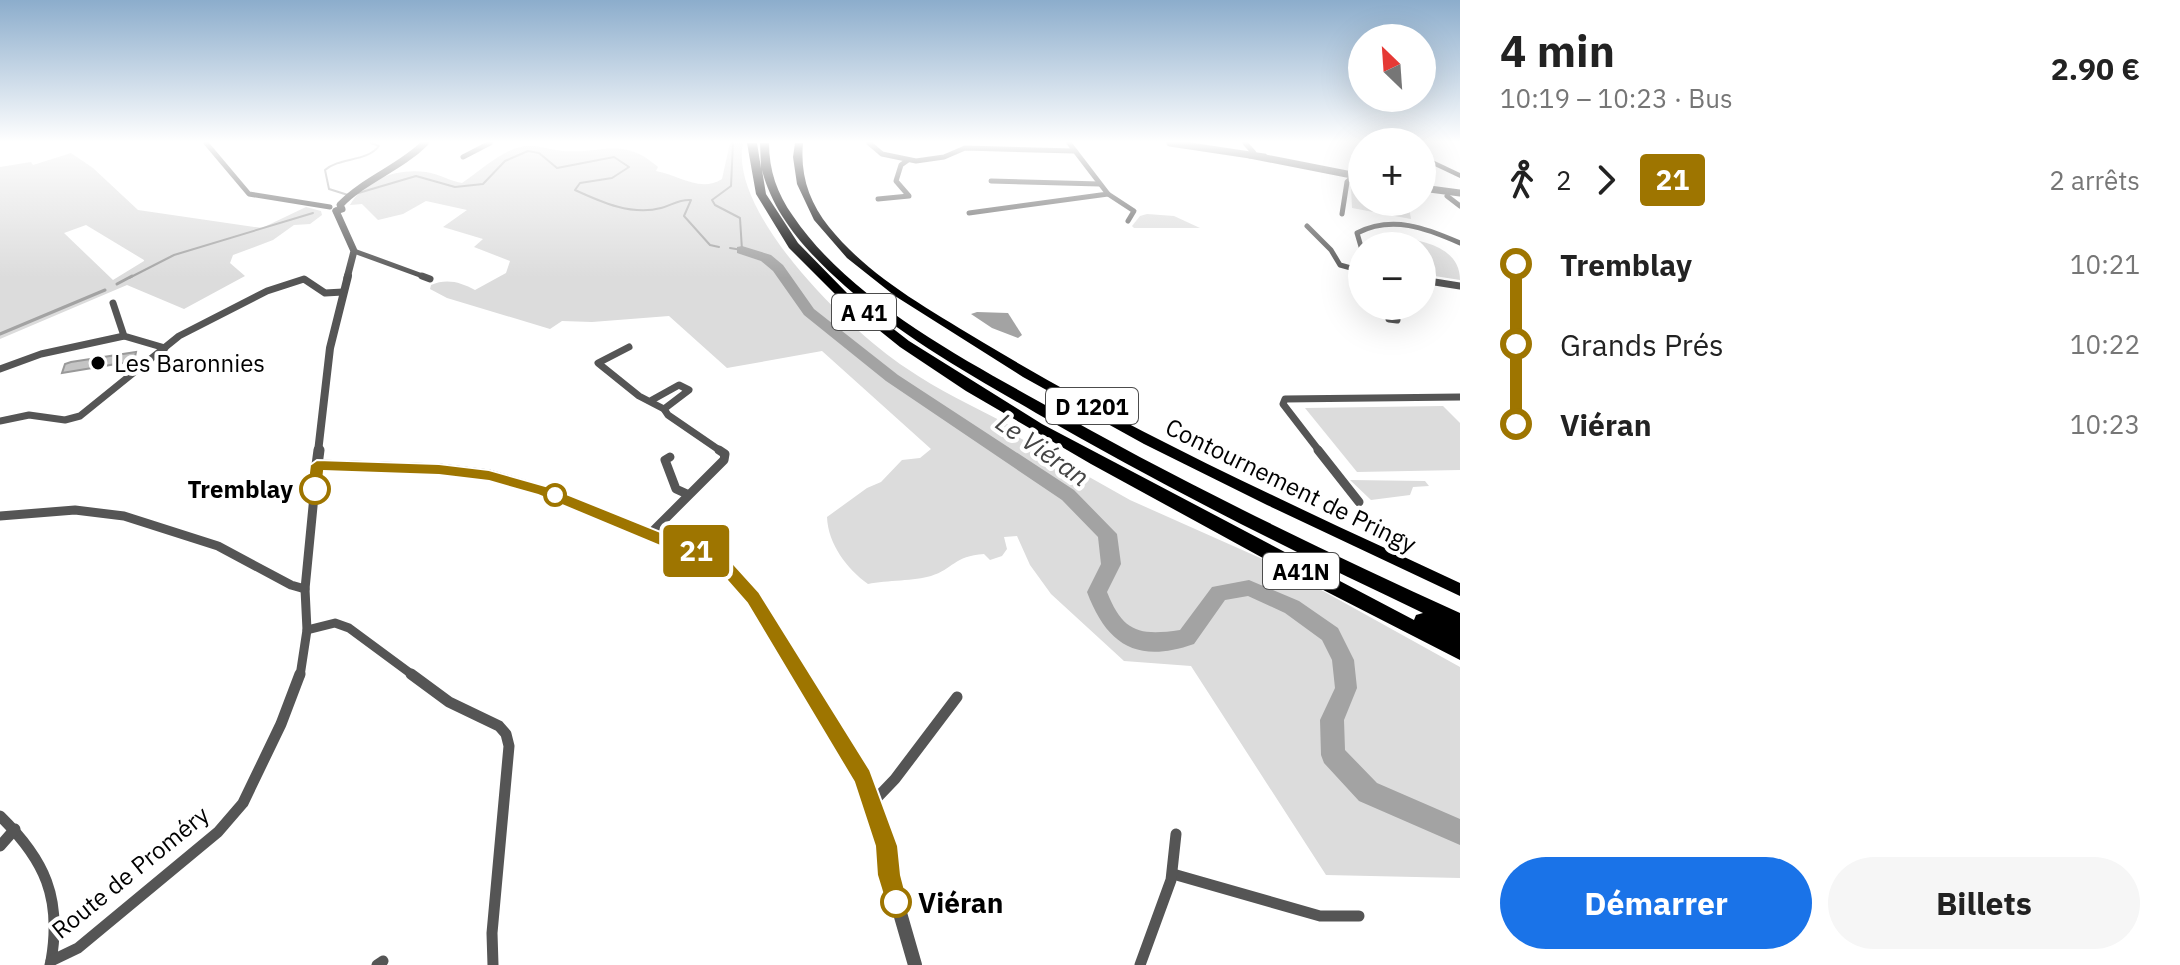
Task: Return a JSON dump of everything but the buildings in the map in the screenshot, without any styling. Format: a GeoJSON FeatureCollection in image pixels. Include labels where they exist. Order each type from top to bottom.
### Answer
{"type":"FeatureCollection","features":[{"type":"Feature","properties":{"kind":"highway","name":"A 41"},"geometry":{"type":"LineString","coordinates":[[758,188],[772,218],[800,253],[839,291],[900,340],[970,387],[1144,486],[1460,639]]}},
{"type":"Feature","properties":{"kind":"highway","name":"A 41"},"geometry":{"type":"LineString","coordinates":[[773,188],[797,229],[853,285],[926,339],[1038,408],[1152,470],[1460,622]]}},
{"type":"Feature","properties":{"kind":"highway","name":"Contournement de Pringy"},"geometry":{"type":"LineString","coordinates":[[803,188],[818,218],[844,249],[906,297],[1014,367],[1130,431],[1460,590]]}},
{"type":"Feature","properties":{"kind":"highway","name":"Contournement de Pringy"},"geometry":{"type":"LineString","coordinates":[[808,188],[827,222],[869,265],[1025,368],[1119,420],[1460,583]]}},
{"type":"Feature","properties":{"kind":"highway","name":"A41N"},"geometry":{"type":"LineString","coordinates":[[1144,486],[1460,652]]}},
{"type":"Feature","properties":{"kind":"street"},"geometry":{"type":"LineString","coordinates":[[244,188],[249,194],[272,200],[335,208],[361,188]]}},
{"type":"Feature","properties":{"kind":"street"},"geometry":{"type":"LineString","coordinates":[[878,199],[908,196],[902,188]]}},
{"type":"Feature","properties":{"kind":"street"},"geometry":{"type":"LineString","coordinates":[[1103,188],[1134,211],[1128,221]]}},
{"type":"Feature","properties":{"kind":"street"},"geometry":{"type":"LineString","coordinates":[[1342,214],[1346,188]]}},
{"type":"Feature","properties":{"kind":"street"},"geometry":{"type":"LineString","coordinates":[[1436,189],[1460,193]]}},
{"type":"Feature","properties":{"kind":"street"},"geometry":{"type":"LineString","coordinates":[[969,213],[1108,194]]}},
{"type":"Feature","properties":{"kind":"street"},"geometry":{"type":"LineString","coordinates":[[1447,196],[1460,206]]}},
{"type":"Feature","properties":{"kind":"street"},"geometry":{"type":"LineString","coordinates":[[335,208],[354,251],[430,279]]}},
{"type":"Feature","properties":{"kind":"street"},"geometry":{"type":"LineString","coordinates":[[1360,232],[1384,224],[1435,232]]}},
{"type":"Feature","properties":{"kind":"street"},"geometry":{"type":"LineString","coordinates":[[1307,226],[1331,250],[1340,265],[1348,267]]}},
{"type":"Feature","properties":{"kind":"street"},"geometry":{"type":"LineString","coordinates":[[1436,232],[1460,243]]}},
{"type":"Feature","properties":{"kind":"street","name":"Route de Proméry"},"geometry":{"type":"LineString","coordinates":[[50,963],[78,948],[218,832],[243,803],[292,700],[306,657],[305,589],[330,348],[354,251]]}},
{"type":"Feature","properties":{"kind":"street"},"geometry":{"type":"LineString","coordinates":[[0,421],[36,415],[73,418],[83,414],[165,348],[195,328],[267,291],[297,280],[308,280],[325,293],[343,292]]}},
{"type":"Feature","properties":{"kind":"street"},"geometry":{"type":"LineString","coordinates":[[1436,282],[1460,286]]}},
{"type":"Feature","properties":{"kind":"street"},"geometry":{"type":"LineString","coordinates":[[113,303],[124,336]]}},
{"type":"Feature","properties":{"kind":"street"},"geometry":{"type":"LineString","coordinates":[[0,369],[31,357],[124,336],[165,348]]}},
{"type":"Feature","properties":{"kind":"street"},"geometry":{"type":"LineString","coordinates":[[629,347],[598,363],[621,384],[652,400],[668,415],[725,454],[724,460],[651,533]]}},
{"type":"Feature","properties":{"kind":"street"},"geometry":{"type":"LineString","coordinates":[[652,400],[677,385],[688,389],[688,394],[664,409]]}},
{"type":"Feature","properties":{"kind":"street"},"geometry":{"type":"LineString","coordinates":[[1359,502],[1283,404],[1285,399],[1460,397]]}},
{"type":"Feature","properties":{"kind":"street"},"geometry":{"type":"LineString","coordinates":[[670,457],[665,460],[676,489],[687,494]]}},
{"type":"Feature","properties":{"kind":"street"},"geometry":{"type":"LineString","coordinates":[[317,465],[439,469],[489,475],[544,491],[716,560],[743,584],[863,777],[887,846],[889,875],[915,965]]}},
{"type":"Feature","properties":{"kind":"street"},"geometry":{"type":"LineString","coordinates":[[0,516],[69,510],[105,513],[221,547],[263,567],[294,589],[305,589]]}},
{"type":"Feature","properties":{"kind":"street"},"geometry":{"type":"LineString","coordinates":[[307,630],[335,623],[349,628],[449,702],[499,726],[506,734],[509,746],[492,933],[493,965]]}},
{"type":"Feature","properties":{"kind":"street"},"geometry":{"type":"LineString","coordinates":[[872,803],[888,790],[927,733],[957,697]]}},
{"type":"Feature","properties":{"kind":"street"},"geometry":{"type":"LineString","coordinates":[[0,816],[36,854],[54,898],[57,926],[50,963]]}},
{"type":"Feature","properties":{"kind":"street"},"geometry":{"type":"LineString","coordinates":[[0,846],[15,829]]}},
{"type":"Feature","properties":{"kind":"street"},"geometry":{"type":"LineString","coordinates":[[1140,965],[1173,874],[1176,834]]}},
{"type":"Feature","properties":{"kind":"street"},"geometry":{"type":"LineString","coordinates":[[1173,874],[1320,916],[1359,916]]}},
{"type":"Feature","properties":{"kind":"shaded area"},"geometry":{"type":"Polygon","coordinates":[[[0,188],[114,188],[138,210],[262,228],[306,207],[321,211],[322,215],[310,224],[294,225],[273,240],[233,255],[230,263],[245,276],[184,309],[127,285],[0,339],[0,188]],[[86,225],[64,233],[113,280],[144,261],[86,225]]]}},
{"type":"Feature","properties":{"kind":"shaded area"},"geometry":{"type":"Polygon","coordinates":[[[364,188],[749,188],[773,236],[798,269],[855,328],[906,368],[1009,425],[1020,438],[1130,500],[1278,566],[1460,667],[1460,878],[1326,875],[1191,666],[1124,661],[1051,594],[1030,565],[1017,536],[1004,537],[1007,549],[1002,556],[990,560],[984,554],[966,557],[931,576],[868,584],[860,578],[835,546],[827,517],[867,488],[881,482],[902,460],[920,458],[931,449],[822,351],[727,368],[669,316],[562,321],[550,329],[447,298],[430,289],[431,285],[453,282],[475,290],[506,273],[510,261],[474,247],[483,239],[443,227],[467,210],[426,201],[403,214],[378,220],[362,204],[350,205],[364,188]]]}},
{"type":"Feature","properties":{"kind":"shaded area"},"geometry":{"type":"Polygon","coordinates":[[[1140,216],[1174,216],[1200,228],[1132,226],[1140,216]]]}},
{"type":"Feature","properties":{"kind":"shaded area"},"geometry":{"type":"Polygon","coordinates":[[[1436,247],[1454,260],[1460,280],[1436,276],[1436,247]]]}},
{"type":"Feature","properties":{"kind":"shaded area"},"geometry":{"type":"Polygon","coordinates":[[[1008,313],[1022,335],[1018,338],[992,328],[971,314],[1008,313]]]}},
{"type":"Feature","properties":{"kind":"shaded area"},"geometry":{"type":"Polygon","coordinates":[[[1443,406],[1460,423],[1460,470],[1357,472],[1305,408],[1443,406]]]}},
{"type":"Feature","properties":{"kind":"shaded area"},"geometry":{"type":"Polygon","coordinates":[[[1350,480],[1425,481],[1429,486],[1413,487],[1410,495],[1371,500],[1350,480]]]}},
{"type":"Feature","properties":{"kind":"waterway"},"geometry":{"type":"LineString","coordinates":[[329,188],[348,195]]}},
{"type":"Feature","properties":{"kind":"waterway"},"geometry":{"type":"LineString","coordinates":[[355,194],[375,188]]}},
{"type":"Feature","properties":{"kind":"waterway"},"geometry":{"type":"LineString","coordinates":[[576,188],[575,190],[606,203],[628,209],[650,210],[691,200],[684,216],[710,245],[719,247]]}},
{"type":"Feature","properties":{"kind":"waterway","name":"Le Viéran"},"geometry":{"type":"LineString","coordinates":[[728,188],[712,200],[715,205],[740,218],[742,250],[730,248]]}},
{"type":"Feature","properties":{"kind":"waterway"},"geometry":{"type":"LineString","coordinates":[[129,278],[174,255],[313,213]]}},
{"type":"Feature","properties":{"kind":"waterway","name":"Le Viéran"},"geometry":{"type":"LineString","coordinates":[[742,250],[766,258],[778,268],[809,312],[892,378],[1068,495],[1107,534],[1111,564],[1097,592],[1119,632],[1140,641],[1186,638],[1219,593],[1249,588],[1292,607],[1330,634],[1343,660],[1346,688],[1332,720],[1333,755],[1368,792],[1460,832]]}},
{"type":"Feature","properties":{"kind":"waterway"},"geometry":{"type":"LineString","coordinates":[[117,284],[132,276]]}},
{"type":"Feature","properties":{"kind":"waterway"},"geometry":{"type":"LineString","coordinates":[[0,334],[105,290]]}},
{"type":"Feature","properties":{"kind":"bus line","name":"21"},"geometry":{"type":"LineString","coordinates":[[315,489],[317,465],[439,469],[489,475],[544,491],[724,565],[753,597],[863,777],[887,846],[889,875],[896,902]]}},
{"type":"Feature","properties":{"kind":"place","name":"Les Baronnies"},"geometry":{"type":"Point","coordinates":[98,363]}},
{"type":"Feature","properties":{"kind":"place","name":"Tremblay"},"geometry":{"type":"Point","coordinates":[315,489]}},
{"type":"Feature","properties":{"kind":"place","name":"Viéran"},"geometry":{"type":"Point","coordinates":[896,902]}}]}
